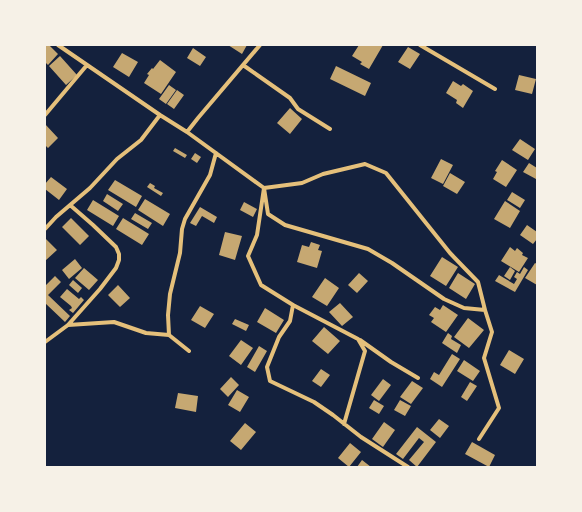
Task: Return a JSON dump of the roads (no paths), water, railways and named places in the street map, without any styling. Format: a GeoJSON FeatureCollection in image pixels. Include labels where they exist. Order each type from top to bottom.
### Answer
{"type":"FeatureCollection","features":[{"type":"Feature","properties":{"kind":"street"},"geometry":{"type":"LineString","coordinates":[[58,45],[187,132],[264,188],[302,183],[323,174],[365,164],[386,173],[450,253],[478,282],[492,332],[484,358],[499,408],[479,439]]}},
{"type":"Feature","properties":{"kind":"street"},"geometry":{"type":"LineString","coordinates":[[187,132],[260,45]]}},
{"type":"Feature","properties":{"kind":"street"},"geometry":{"type":"LineString","coordinates":[[420,45],[495,89]]}},
{"type":"Feature","properties":{"kind":"street"},"geometry":{"type":"LineString","coordinates":[[45,115],[87,65]]}},
{"type":"Feature","properties":{"kind":"street"},"geometry":{"type":"LineString","coordinates":[[243,65],[290,98],[298,109],[330,129]]}},
{"type":"Feature","properties":{"kind":"street"},"geometry":{"type":"LineString","coordinates":[[45,229],[100,178],[116,159],[141,140],[160,115]]}},
{"type":"Feature","properties":{"kind":"street"},"geometry":{"type":"LineString","coordinates":[[169,335],[168,315],[170,294],[180,254],[182,229],[185,219],[210,175],[216,153]]}},
{"type":"Feature","properties":{"kind":"street"},"geometry":{"type":"LineString","coordinates":[[264,188],[257,235],[248,256],[261,285],[293,305],[358,339],[391,362],[418,378]]}},
{"type":"Feature","properties":{"kind":"street"},"geometry":{"type":"LineString","coordinates":[[264,188],[268,214],[285,225],[368,249],[392,263],[444,299],[464,308],[485,310]]}},
{"type":"Feature","properties":{"kind":"street"},"geometry":{"type":"LineString","coordinates":[[45,342],[68,325],[100,289],[116,268],[119,260],[119,254],[116,247],[70,206]]}},
{"type":"Feature","properties":{"kind":"street"},"geometry":{"type":"LineString","coordinates":[[293,305],[290,321],[279,337],[267,367],[270,381],[314,402],[361,436],[408,467]]}},
{"type":"Feature","properties":{"kind":"street"},"geometry":{"type":"LineString","coordinates":[[68,325],[114,322],[146,333],[169,335],[189,351]]}},
{"type":"Feature","properties":{"kind":"street"},"geometry":{"type":"LineString","coordinates":[[344,424],[365,351],[358,339]]}}]}
